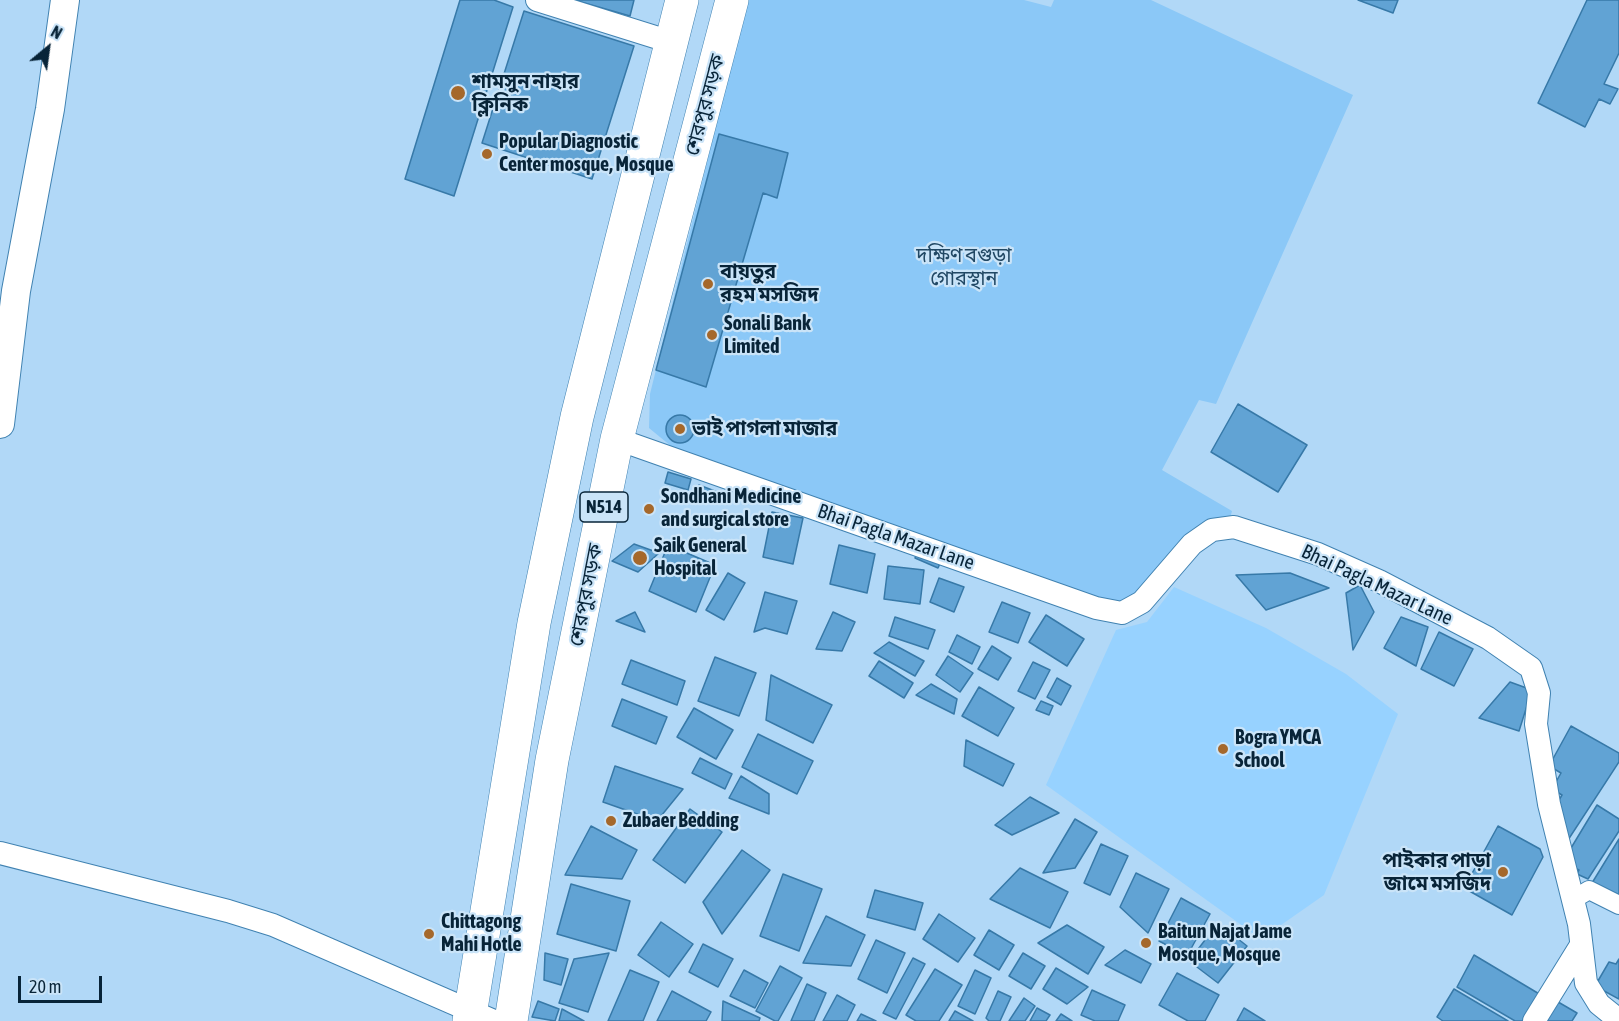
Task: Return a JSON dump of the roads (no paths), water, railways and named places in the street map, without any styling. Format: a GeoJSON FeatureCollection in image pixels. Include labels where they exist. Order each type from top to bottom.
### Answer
{"type":"FeatureCollection","features":[{"type":"Feature","properties":{"kind":"highway","name":"N514"},"geometry":{"type":"LineString","coordinates":[[478,1018],[534,623],[577,417],[682,0]]}},
{"type":"Feature","properties":{"kind":"highway","name":"শেরপুর সড়ক"},"geometry":{"type":"LineString","coordinates":[[511,1021],[552,760],[617,439],[732,0]]}},
{"type":"Feature","properties":{"kind":"street"},"geometry":{"type":"LineString","coordinates":[[1,411],[16,291],[50,109],[65,0]]}},
{"type":"Feature","properties":{"kind":"street"},"geometry":{"type":"LineString","coordinates":[[537,0],[671,42]]}},
{"type":"Feature","properties":{"kind":"street","name":"Bhai Pagla Mazar Lane"},"geometry":{"type":"LineString","coordinates":[[617,439],[1096,608],[1122,613],[1142,602],[1192,544],[1212,530],[1234,527],[1318,554],[1378,581],[1488,638],[1531,668],[1539,693],[1536,724],[1549,804],[1574,899],[1586,983],[1599,1004],[1619,1020]]}},
{"type":"Feature","properties":{"kind":"street"},"geometry":{"type":"LineString","coordinates":[[0,853],[228,911],[273,925],[478,1018]]}},
{"type":"Feature","properties":{"kind":"street"},"geometry":{"type":"LineString","coordinates":[[1574,899],[1589,890],[1619,905]]}},
{"type":"Feature","properties":{"kind":"street"},"geometry":{"type":"LineString","coordinates":[[1534,1021],[1581,945]]}},
{"type":"Feature","properties":{"kind":"place","name":"শামসুন নাহার ক্লিনিক"},"geometry":{"type":"Point","coordinates":[458,93]}},
{"type":"Feature","properties":{"kind":"place","name":"Popular Diagnostic Center mosque, Mosque"},"geometry":{"type":"Point","coordinates":[487,154]}},
{"type":"Feature","properties":{"kind":"place","name":"বায়তুর রহম মসজিদ"},"geometry":{"type":"Point","coordinates":[708,284]}},
{"type":"Feature","properties":{"kind":"place","name":"Sonali Bank Limited"},"geometry":{"type":"Point","coordinates":[712,335]}},
{"type":"Feature","properties":{"kind":"place","name":"ভাই পাগলা মাজার"},"geometry":{"type":"Point","coordinates":[680,429]}},
{"type":"Feature","properties":{"kind":"place","name":"Sondhani Medicine and surgical store"},"geometry":{"type":"Point","coordinates":[649,509]}},
{"type":"Feature","properties":{"kind":"place","name":"Saik General Hospital"},"geometry":{"type":"Point","coordinates":[640,558]}},
{"type":"Feature","properties":{"kind":"place","name":"Bogra YMCA School"},"geometry":{"type":"Point","coordinates":[1223,749]}},
{"type":"Feature","properties":{"kind":"place","name":"Zubaer Bedding"},"geometry":{"type":"Point","coordinates":[611,821]}},
{"type":"Feature","properties":{"kind":"place","name":"পাইকার পাড়া জামে মসজিদ"},"geometry":{"type":"Point","coordinates":[1503,872]}},
{"type":"Feature","properties":{"kind":"place","name":"Chittagong Mahi Hotle"},"geometry":{"type":"Point","coordinates":[429,934]}},
{"type":"Feature","properties":{"kind":"place","name":"Baitun Najat Jame Mosque, Mosque"},"geometry":{"type":"Point","coordinates":[1146,943]}},
{"type":"Feature","properties":{"kind":"park label","name":"দক্ষিণ বগুড়া গোরস্থান"},"geometry":{"type":"Point","coordinates":[964,268]}}]}
